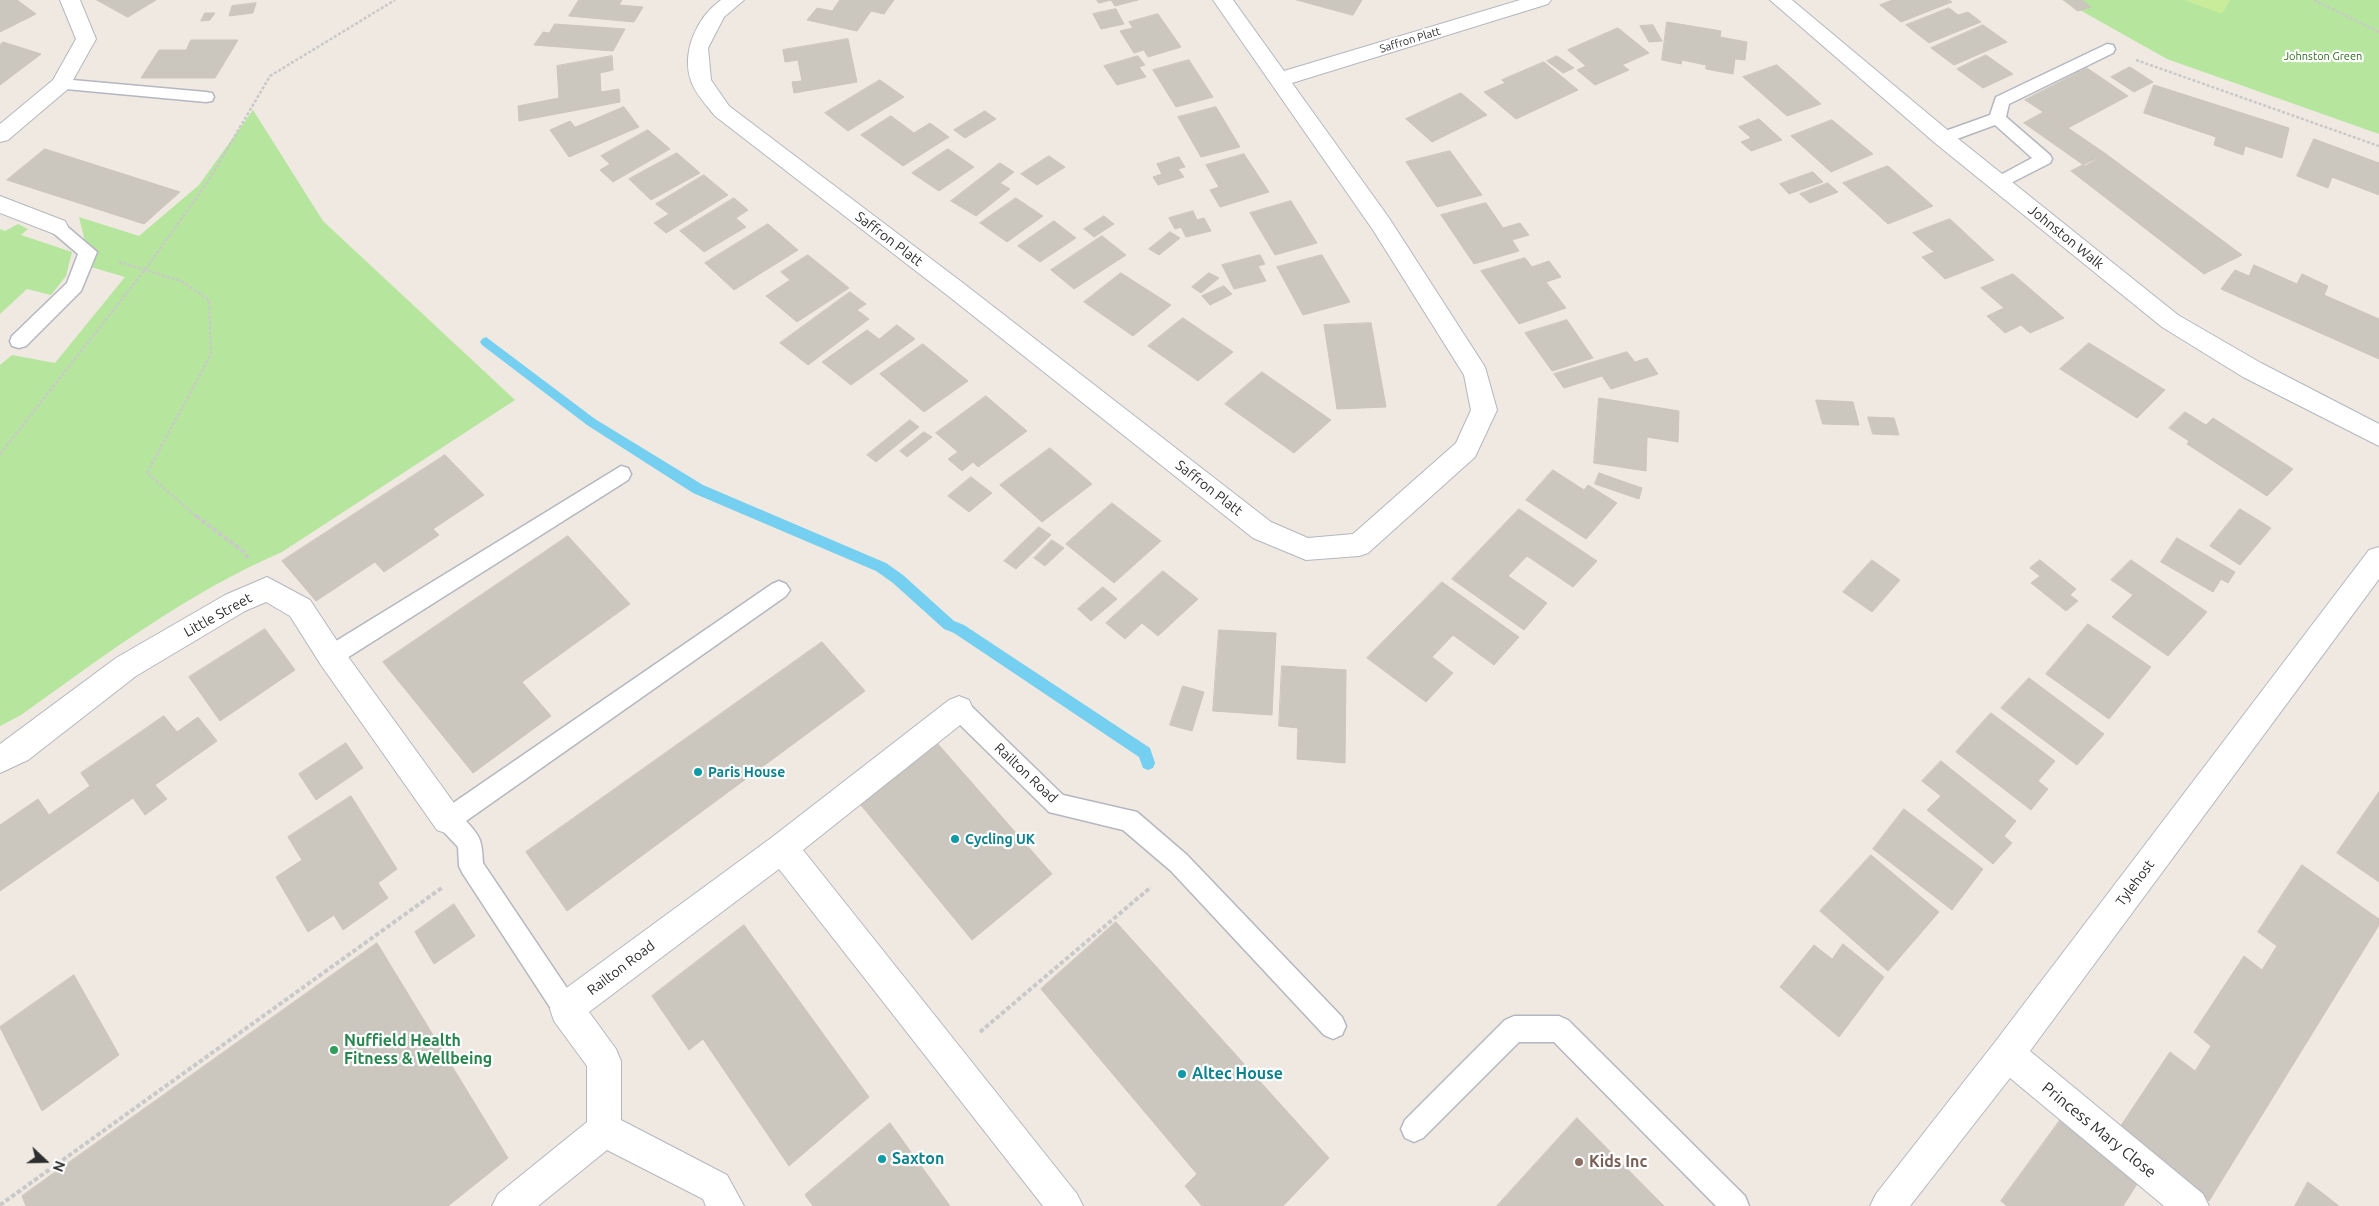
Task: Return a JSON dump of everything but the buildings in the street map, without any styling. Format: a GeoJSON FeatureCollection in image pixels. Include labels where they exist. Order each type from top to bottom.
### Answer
{"type":"FeatureCollection","features":[{"type":"Feature","properties":{"kind":"street"},"geometry":{"type":"LineString","coordinates":[[0,135],[61,84],[86,38],[70,0]]}},
{"type":"Feature","properties":{"kind":"street","name":"Saffron Platt"},"geometry":{"type":"LineString","coordinates":[[734,0],[716,13],[698,48],[701,81],[722,111],[955,289],[1262,530],[1306,549],[1359,545],[1466,450],[1484,410],[1476,374],[1381,224],[1223,0]]}},
{"type":"Feature","properties":{"kind":"street","name":"Saffron Platt"},"geometry":{"type":"LineString","coordinates":[[1279,80],[1541,0]]}},
{"type":"Feature","properties":{"kind":"street","name":"Johnston Walk"},"geometry":{"type":"LineString","coordinates":[[1780,0],[1943,138],[2170,321],[2252,370],[2379,436]]}},
{"type":"Feature","properties":{"kind":"street"},"geometry":{"type":"LineString","coordinates":[[0,204],[57,227]]}},
{"type":"Feature","properties":{"kind":"street","name":"Tylehost"},"geometry":{"type":"LineString","coordinates":[[1888,1206],[2007,1054],[2379,558]]}},
{"type":"Feature","properties":{"kind":"street","name":"Little Street"},"geometry":{"type":"LineString","coordinates":[[0,759],[18,750],[126,666],[235,603],[267,589],[300,608],[331,656],[448,820]]}},
{"type":"Feature","properties":{"kind":"street","name":"Railton Road"},"geometry":{"type":"LineString","coordinates":[[566,1009],[782,848],[959,709]]}},
{"type":"Feature","properties":{"kind":"street"},"geometry":{"type":"LineString","coordinates":[[782,848],[950,1058],[1065,1206]]}},
{"type":"Feature","properties":{"kind":"street"},"geometry":{"type":"LineString","coordinates":[[566,1009],[604,1061],[604,1130]]}},
{"type":"Feature","properties":{"kind":"street","name":"Princess Mary Close"},"geometry":{"type":"LineString","coordinates":[[2007,1054],[2191,1206]]}},
{"type":"Feature","properties":{"kind":"street"},"geometry":{"type":"LineString","coordinates":[[510,1206],[604,1130]]}},
{"type":"Feature","properties":{"kind":"street"},"geometry":{"type":"LineString","coordinates":[[604,1130],[715,1187],[726,1206]]}},
{"type":"Feature","properties":{"kind":"lane"},"geometry":{"type":"LineString","coordinates":[[1998,118],[2002,101],[2107,49]]}},
{"type":"Feature","properties":{"kind":"lane"},"geometry":{"type":"LineString","coordinates":[[61,84],[206,96]]}},
{"type":"Feature","properties":{"kind":"lane"},"geometry":{"type":"LineString","coordinates":[[1943,138],[1998,118]]}},
{"type":"Feature","properties":{"kind":"lane"},"geometry":{"type":"LineString","coordinates":[[1998,118],[2044,159],[1999,183]]}},
{"type":"Feature","properties":{"kind":"lane"},"geometry":{"type":"LineString","coordinates":[[19,341],[75,286],[88,252],[57,227]]}},
{"type":"Feature","properties":{"kind":"lane"},"geometry":{"type":"LineString","coordinates":[[331,656],[621,474]]}},
{"type":"Feature","properties":{"kind":"lane"},"geometry":{"type":"LineString","coordinates":[[566,1009],[472,866],[470,842],[448,820],[779,590]]}},
{"type":"Feature","properties":{"kind":"lane","name":"Railton Road"},"geometry":{"type":"LineString","coordinates":[[959,709],[1057,804],[1130,820],[1180,862],[1333,1026]]}},
{"type":"Feature","properties":{"kind":"lane"},"geometry":{"type":"LineString","coordinates":[[1414,1129],[1514,1029],[1559,1029],[1735,1206]]}},
{"type":"Feature","properties":{"kind":"path"},"geometry":{"type":"LineString","coordinates":[[0,454],[145,270],[209,180],[270,76],[395,0]]}},
{"type":"Feature","properties":{"kind":"path"},"geometry":{"type":"LineString","coordinates":[[2314,0],[2379,32]]}},
{"type":"Feature","properties":{"kind":"path"},"geometry":{"type":"LineString","coordinates":[[2107,49],[2185,79],[2379,146]]}},
{"type":"Feature","properties":{"kind":"path"},"geometry":{"type":"LineString","coordinates":[[88,252],[181,281],[208,300],[211,354],[147,473],[200,520],[244,552],[267,589]]}},
{"type":"Feature","properties":{"kind":"path"},"geometry":{"type":"LineString","coordinates":[[950,1058],[1180,862]]}},
{"type":"Feature","properties":{"kind":"path"},"geometry":{"type":"LineString","coordinates":[[0,1206],[472,866]]}},
{"type":"Feature","properties":{"kind":"green space","name":"Johnston Green"},"geometry":{"type":"Polygon","coordinates":[[[2062,0],[2379,0],[2379,134],[2167,59],[2062,0]]]}},
{"type":"Feature","properties":{"kind":"green space"},"geometry":{"type":"Polygon","coordinates":[[[2184,0],[2230,0],[2222,14],[2184,0]]]}},
{"type":"Feature","properties":{"kind":"green space"},"geometry":{"type":"Polygon","coordinates":[[[253,110],[323,221],[515,400],[282,552],[213,586],[147,626],[21,715],[0,726],[0,365],[12,355],[55,363],[125,277],[91,267],[79,217],[139,236],[199,185],[253,110]]]}},
{"type":"Feature","properties":{"kind":"green space"},"geometry":{"type":"Polygon","coordinates":[[[18,224],[28,229],[21,235],[72,252],[66,276],[51,295],[27,289],[0,314],[0,229],[5,231],[18,224]]]}},
{"type":"Feature","properties":{"kind":"waterway"},"geometry":{"type":"LineString","coordinates":[[486,342],[591,422],[698,489],[881,567],[898,579],[949,625],[959,629],[1145,753],[1148,763]]}},
{"type":"Feature","properties":{"kind":"place","name":"Paris House"},"geometry":{"type":"Point","coordinates":[698,772]}},
{"type":"Feature","properties":{"kind":"place","name":"Cycling UK"},"geometry":{"type":"Point","coordinates":[955,839]}},
{"type":"Feature","properties":{"kind":"place","name":"Nuffield Health Fitness & Wellbeing"},"geometry":{"type":"Point","coordinates":[334,1050]}},
{"type":"Feature","properties":{"kind":"place","name":"Altec House"},"geometry":{"type":"Point","coordinates":[1182,1074]}},
{"type":"Feature","properties":{"kind":"place","name":"Saxton"},"geometry":{"type":"Point","coordinates":[882,1159]}},
{"type":"Feature","properties":{"kind":"place","name":"Kids Inc"},"geometry":{"type":"Point","coordinates":[1579,1162]}}]}
